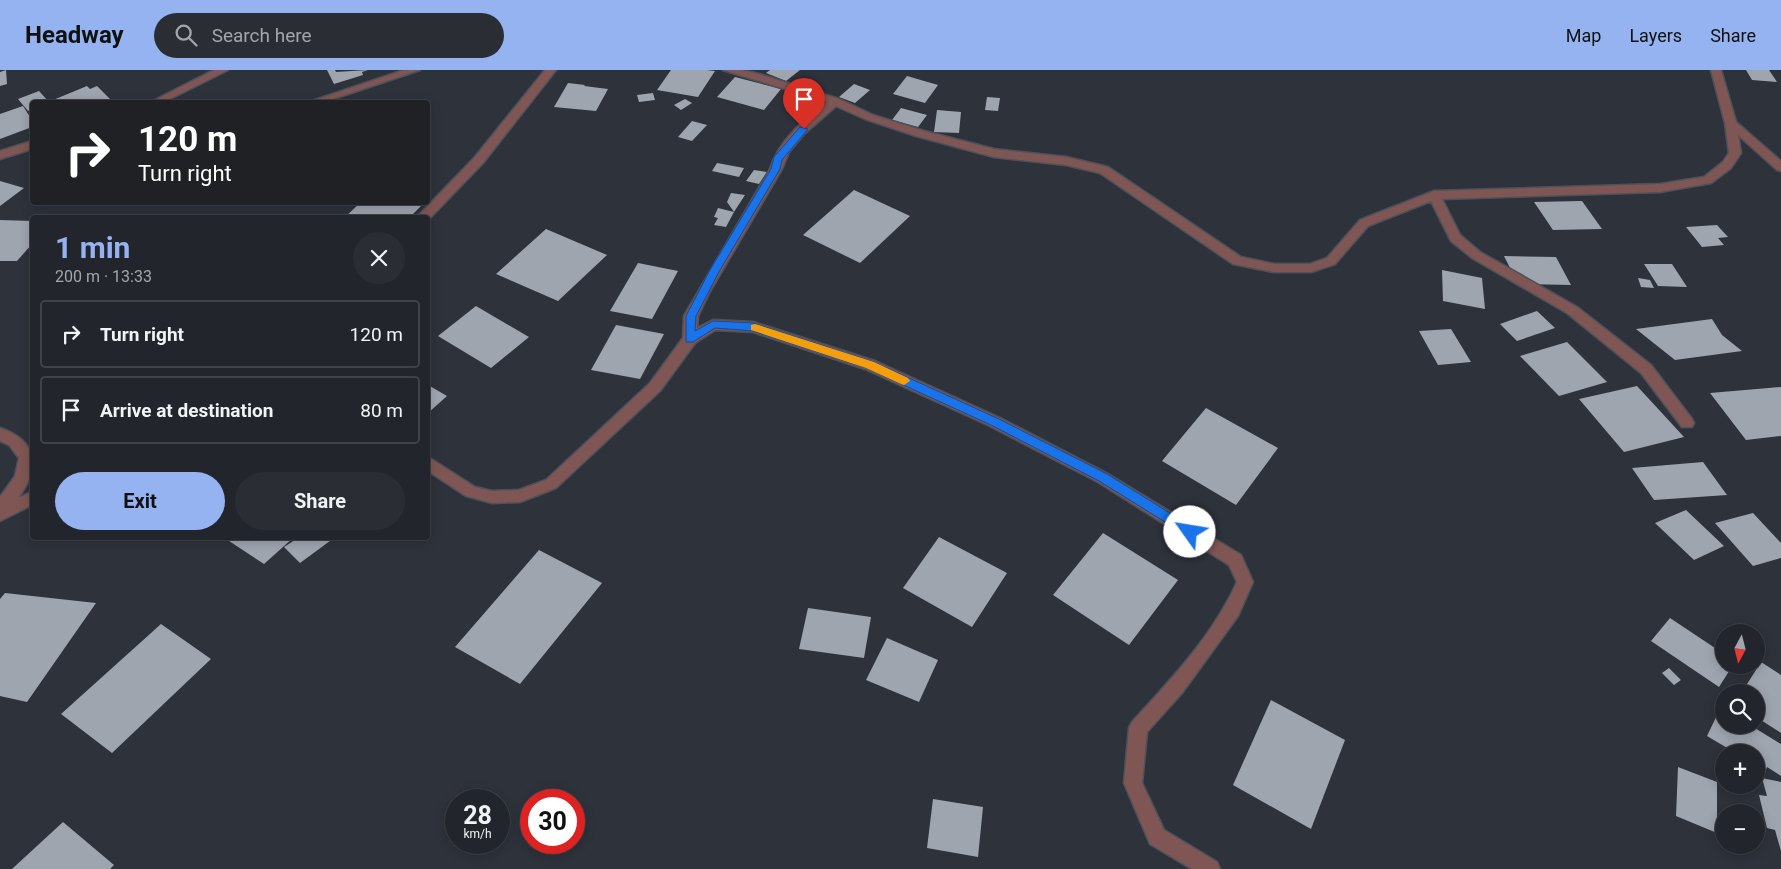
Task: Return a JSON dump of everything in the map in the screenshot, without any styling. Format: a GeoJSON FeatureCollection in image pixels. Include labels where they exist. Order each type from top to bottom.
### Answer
{"type":"FeatureCollection","features":[{"type":"Feature","properties":{"kind":"street"},"geometry":{"type":"LineString","coordinates":[[160,100],[223,70]]}},
{"type":"Feature","properties":{"kind":"street"},"geometry":{"type":"LineString","coordinates":[[320,100],[415,70]]}},
{"type":"Feature","properties":{"kind":"street"},"geometry":{"type":"LineString","coordinates":[[425,215],[479,160],[551,70]]}},
{"type":"Feature","properties":{"kind":"street"},"geometry":{"type":"LineString","coordinates":[[728,70],[755,76],[835,101],[869,117],[957,143],[994,152],[1066,161],[1104,170],[1237,261],[1274,268],[1311,268],[1331,261],[1364,224],[1434,195],[1660,188],[1707,180],[1727,165],[1735,153],[1731,123],[1716,70]]}},
{"type":"Feature","properties":{"kind":"street"},"geometry":{"type":"LineString","coordinates":[[690,339],[691,316],[715,270],[776,169],[777,159],[804,129],[835,101]]}},
{"type":"Feature","properties":{"kind":"street"},"geometry":{"type":"LineString","coordinates":[[1731,123],[1781,167]]}},
{"type":"Feature","properties":{"kind":"street"},"geometry":{"type":"LineString","coordinates":[[0,155],[30,146]]}},
{"type":"Feature","properties":{"kind":"street"},"geometry":{"type":"LineString","coordinates":[[1434,195],[1455,238],[1476,255],[1572,310],[1646,369],[1687,423]]}},
{"type":"Feature","properties":{"kind":"street"},"geometry":{"type":"LineString","coordinates":[[430,464],[471,492],[492,497],[520,496],[552,484],[655,387],[690,339],[713,325],[753,327],[870,365],[995,422],[1103,478],[1235,560],[1245,582],[1232,611],[1176,687],[1138,728],[1133,783],[1157,837],[1210,869]]}},
{"type":"Feature","properties":{"kind":"street"},"geometry":{"type":"LineString","coordinates":[[0,434],[15,440],[24,450],[27,463],[23,478],[12,495],[0,508]]}},
{"type":"Feature","properties":{"kind":"street"},"geometry":{"type":"LineString","coordinates":[[0,514],[30,499]]}},
{"type":"Feature","properties":{"kind":"building"},"geometry":{"type":"Polygon","coordinates":[[[6,70],[7,84],[0,86],[0,72],[6,70]]]}},
{"type":"Feature","properties":{"kind":"building"},"geometry":{"type":"Polygon","coordinates":[[[327,70],[335,70],[336,72],[368,70],[362,72],[363,75],[334,84],[327,70]]]}},
{"type":"Feature","properties":{"kind":"building"},"geometry":{"type":"Polygon","coordinates":[[[671,70],[715,71],[698,97],[657,90],[671,70]]]}},
{"type":"Feature","properties":{"kind":"building"},"geometry":{"type":"Polygon","coordinates":[[[770,70],[800,70],[786,81],[766,73],[770,70]]]}},
{"type":"Feature","properties":{"kind":"building"},"geometry":{"type":"Polygon","coordinates":[[[1746,70],[1769,70],[1777,82],[1752,80],[1746,70]]]}},
{"type":"Feature","properties":{"kind":"building"},"geometry":{"type":"Polygon","coordinates":[[[907,76],[938,85],[925,103],[893,94],[907,76]]]}},
{"type":"Feature","properties":{"kind":"building"},"geometry":{"type":"Polygon","coordinates":[[[735,77],[781,89],[764,110],[717,97],[735,77]]]}},
{"type":"Feature","properties":{"kind":"building"},"geometry":{"type":"Polygon","coordinates":[[[568,83],[608,89],[596,111],[554,107],[568,83]]]}},
{"type":"Feature","properties":{"kind":"building"},"geometry":{"type":"Polygon","coordinates":[[[854,84],[870,90],[855,103],[839,97],[854,84]]]}},
{"type":"Feature","properties":{"kind":"building"},"geometry":{"type":"Polygon","coordinates":[[[87,86],[90,89],[97,86],[111,100],[53,100],[87,86]]]}},
{"type":"Feature","properties":{"kind":"building"},"geometry":{"type":"Polygon","coordinates":[[[39,91],[47,100],[30,100],[30,110],[28,111],[18,99],[39,91]]]}},
{"type":"Feature","properties":{"kind":"building"},"geometry":{"type":"Polygon","coordinates":[[[653,93],[655,100],[639,102],[637,95],[653,93]]]}},
{"type":"Feature","properties":{"kind":"building"},"geometry":{"type":"Polygon","coordinates":[[[987,97],[1000,98],[998,111],[985,110],[987,97]]]}},
{"type":"Feature","properties":{"kind":"building"},"geometry":{"type":"Polygon","coordinates":[[[685,99],[692,103],[681,110],[674,105],[685,99]]]}},
{"type":"Feature","properties":{"kind":"building"},"geometry":{"type":"Polygon","coordinates":[[[23,106],[30,117],[30,128],[0,139],[0,114],[23,106]]]}},
{"type":"Feature","properties":{"kind":"building"},"geometry":{"type":"Polygon","coordinates":[[[901,108],[927,115],[918,127],[892,120],[901,108]]]}},
{"type":"Feature","properties":{"kind":"building"},"geometry":{"type":"Polygon","coordinates":[[[937,110],[961,112],[959,133],[934,132],[937,110]]]}},
{"type":"Feature","properties":{"kind":"building"},"geometry":{"type":"Polygon","coordinates":[[[692,121],[707,125],[692,141],[678,137],[692,121]]]}},
{"type":"Feature","properties":{"kind":"building"},"geometry":{"type":"Polygon","coordinates":[[[717,163],[744,168],[739,177],[712,171],[717,163]]]}},
{"type":"Feature","properties":{"kind":"building"},"geometry":{"type":"Polygon","coordinates":[[[754,170],[767,172],[759,184],[746,181],[754,170]]]}},
{"type":"Feature","properties":{"kind":"building"},"geometry":{"type":"Polygon","coordinates":[[[0,181],[24,188],[0,206],[0,181]]]}},
{"type":"Feature","properties":{"kind":"building"},"geometry":{"type":"Polygon","coordinates":[[[854,190],[910,216],[860,263],[803,235],[854,190]]]}},
{"type":"Feature","properties":{"kind":"building"},"geometry":{"type":"Polygon","coordinates":[[[731,193],[745,195],[734,212],[727,202],[731,193]]]}},
{"type":"Feature","properties":{"kind":"building"},"geometry":{"type":"Polygon","coordinates":[[[1582,201],[1602,229],[1553,230],[1534,202],[1582,201]]]}},
{"type":"Feature","properties":{"kind":"building"},"geometry":{"type":"Polygon","coordinates":[[[358,205],[422,205],[412,215],[347,215],[358,205]]]}},
{"type":"Feature","properties":{"kind":"building"},"geometry":{"type":"Polygon","coordinates":[[[718,208],[734,212],[726,227],[714,225],[718,218],[714,217],[718,208]]]}},
{"type":"Feature","properties":{"kind":"building"},"geometry":{"type":"Polygon","coordinates":[[[0,220],[30,221],[30,246],[17,261],[0,261],[0,220]]]}},
{"type":"Feature","properties":{"kind":"building"},"geometry":{"type":"Polygon","coordinates":[[[1717,225],[1728,237],[1718,238],[1724,245],[1702,247],[1686,227],[1717,225]]]}},
{"type":"Feature","properties":{"kind":"building"},"geometry":{"type":"Polygon","coordinates":[[[546,229],[607,255],[558,301],[496,274],[546,229]]]}},
{"type":"Feature","properties":{"kind":"building"},"geometry":{"type":"Polygon","coordinates":[[[1504,256],[1556,257],[1571,285],[1518,284],[1504,256]]]}},
{"type":"Feature","properties":{"kind":"building"},"geometry":{"type":"Polygon","coordinates":[[[638,263],[678,271],[652,319],[610,311],[638,263]]]}},
{"type":"Feature","properties":{"kind":"building"},"geometry":{"type":"Polygon","coordinates":[[[1644,264],[1672,264],[1687,287],[1658,286],[1644,264]]]}},
{"type":"Feature","properties":{"kind":"building"},"geometry":{"type":"Polygon","coordinates":[[[1442,270],[1482,278],[1485,309],[1443,301],[1442,270]]]}},
{"type":"Feature","properties":{"kind":"building"},"geometry":{"type":"Polygon","coordinates":[[[1638,278],[1650,280],[1654,288],[1641,287],[1638,278]]]}},
{"type":"Feature","properties":{"kind":"building"},"geometry":{"type":"Polygon","coordinates":[[[476,306],[529,337],[491,368],[438,336],[476,306]]]}},
{"type":"Feature","properties":{"kind":"building"},"geometry":{"type":"Polygon","coordinates":[[[1537,311],[1555,328],[1517,341],[1500,324],[1537,311]]]}},
{"type":"Feature","properties":{"kind":"building"},"geometry":{"type":"Polygon","coordinates":[[[1712,319],[1722,335],[1742,351],[1675,360],[1636,329],[1712,319]]]}},
{"type":"Feature","properties":{"kind":"building"},"geometry":{"type":"Polygon","coordinates":[[[616,325],[664,334],[640,379],[591,370],[616,325]]]}},
{"type":"Feature","properties":{"kind":"building"},"geometry":{"type":"Polygon","coordinates":[[[1451,329],[1471,362],[1438,365],[1419,331],[1451,329]]]}},
{"type":"Feature","properties":{"kind":"building"},"geometry":{"type":"Polygon","coordinates":[[[1567,342],[1607,382],[1559,396],[1520,356],[1567,342]]]}},
{"type":"Feature","properties":{"kind":"building"},"geometry":{"type":"Polygon","coordinates":[[[430,386],[447,396],[430,411],[430,386]]]}},
{"type":"Feature","properties":{"kind":"building"},"geometry":{"type":"Polygon","coordinates":[[[1637,386],[1684,437],[1624,452],[1579,399],[1637,386]]]}},
{"type":"Feature","properties":{"kind":"building"},"geometry":{"type":"Polygon","coordinates":[[[1781,387],[1781,436],[1746,440],[1710,393],[1781,387]]]}},
{"type":"Feature","properties":{"kind":"building"},"geometry":{"type":"Polygon","coordinates":[[[1206,408],[1278,448],[1236,505],[1162,461],[1206,408]]]}},
{"type":"Feature","properties":{"kind":"building"},"geometry":{"type":"Polygon","coordinates":[[[1703,462],[1727,495],[1654,500],[1632,468],[1703,462]]]}},
{"type":"Feature","properties":{"kind":"building"},"geometry":{"type":"Polygon","coordinates":[[[1686,510],[1724,546],[1694,560],[1655,523],[1686,510]]]}},
{"type":"Feature","properties":{"kind":"building"},"geometry":{"type":"Polygon","coordinates":[[[1753,513],[1781,543],[1781,558],[1753,566],[1715,523],[1753,513]]]}},
{"type":"Feature","properties":{"kind":"building"},"geometry":{"type":"Polygon","coordinates":[[[1103,533],[1178,580],[1129,645],[1053,595],[1103,533]]]}},
{"type":"Feature","properties":{"kind":"building"},"geometry":{"type":"Polygon","coordinates":[[[939,537],[1007,573],[972,627],[903,588],[939,537]]]}},
{"type":"Feature","properties":{"kind":"building"},"geometry":{"type":"Polygon","coordinates":[[[228,540],[291,540],[264,564],[228,540]]]}},
{"type":"Feature","properties":{"kind":"building"},"geometry":{"type":"Polygon","coordinates":[[[295,540],[331,540],[300,563],[284,547],[295,540]]]}},
{"type":"Feature","properties":{"kind":"building"},"geometry":{"type":"Polygon","coordinates":[[[539,550],[602,583],[520,684],[455,647],[539,550]]]}},
{"type":"Feature","properties":{"kind":"building"},"geometry":{"type":"Polygon","coordinates":[[[5,593],[96,603],[27,702],[0,696],[0,599],[5,593]]]}},
{"type":"Feature","properties":{"kind":"building"},"geometry":{"type":"Polygon","coordinates":[[[808,608],[871,617],[864,658],[799,649],[808,608]]]}},
{"type":"Feature","properties":{"kind":"building"},"geometry":{"type":"Polygon","coordinates":[[[1670,618],[1715,648],[1715,674],[1727,674],[1721,684],[1715,684],[1651,641],[1670,618]]]}},
{"type":"Feature","properties":{"kind":"building"},"geometry":{"type":"Polygon","coordinates":[[[161,624],[211,659],[112,753],[61,714],[161,624]]]}},
{"type":"Feature","properties":{"kind":"building"},"geometry":{"type":"Polygon","coordinates":[[[887,638],[938,660],[919,702],[866,680],[887,638]]]}},
{"type":"Feature","properties":{"kind":"building"},"geometry":{"type":"Polygon","coordinates":[[[1765,665],[1781,675],[1781,733],[1765,723],[1765,684],[1747,684],[1753,674],[1765,674],[1765,665]]]}},
{"type":"Feature","properties":{"kind":"building"},"geometry":{"type":"Polygon","coordinates":[[[1669,668],[1681,680],[1674,685],[1662,673],[1669,668]]]}},
{"type":"Feature","properties":{"kind":"building"},"geometry":{"type":"Polygon","coordinates":[[[1271,700],[1345,740],[1311,829],[1233,785],[1271,700]]]}},
{"type":"Feature","properties":{"kind":"building"},"geometry":{"type":"Polygon","coordinates":[[[1715,719],[1715,734],[1765,734],[1781,744],[1781,776],[1767,767],[1765,772],[1765,744],[1720,744],[1707,736],[1715,719]]]}},
{"type":"Feature","properties":{"kind":"building"},"geometry":{"type":"Polygon","coordinates":[[[1678,767],[1715,781],[1717,804],[1715,804],[1715,832],[1676,816],[1678,767]]]}},
{"type":"Feature","properties":{"kind":"building"},"geometry":{"type":"Polygon","coordinates":[[[1765,779],[1781,782],[1781,851],[1775,830],[1767,828],[1765,804],[1761,804],[1759,795],[1767,796],[1765,779]]]}},
{"type":"Feature","properties":{"kind":"building"},"geometry":{"type":"Polygon","coordinates":[[[933,799],[983,807],[978,857],[927,848],[933,799]]]}},
{"type":"Feature","properties":{"kind":"building"},"geometry":{"type":"Polygon","coordinates":[[[63,822],[114,865],[110,869],[12,869],[63,822]]]}},
{"type":"Feature","properties":{"kind":"slow traffic"},"geometry":{"type":"LineString","coordinates":[[755,328],[870,365],[904,381]]}},
{"type":"Feature","properties":{"kind":"route"},"geometry":{"type":"LineString","coordinates":[[804,129],[777,159],[776,169],[715,270],[691,316],[690,339],[713,325],[753,327],[870,365],[995,422],[1103,478],[1190,532]]}}]}
